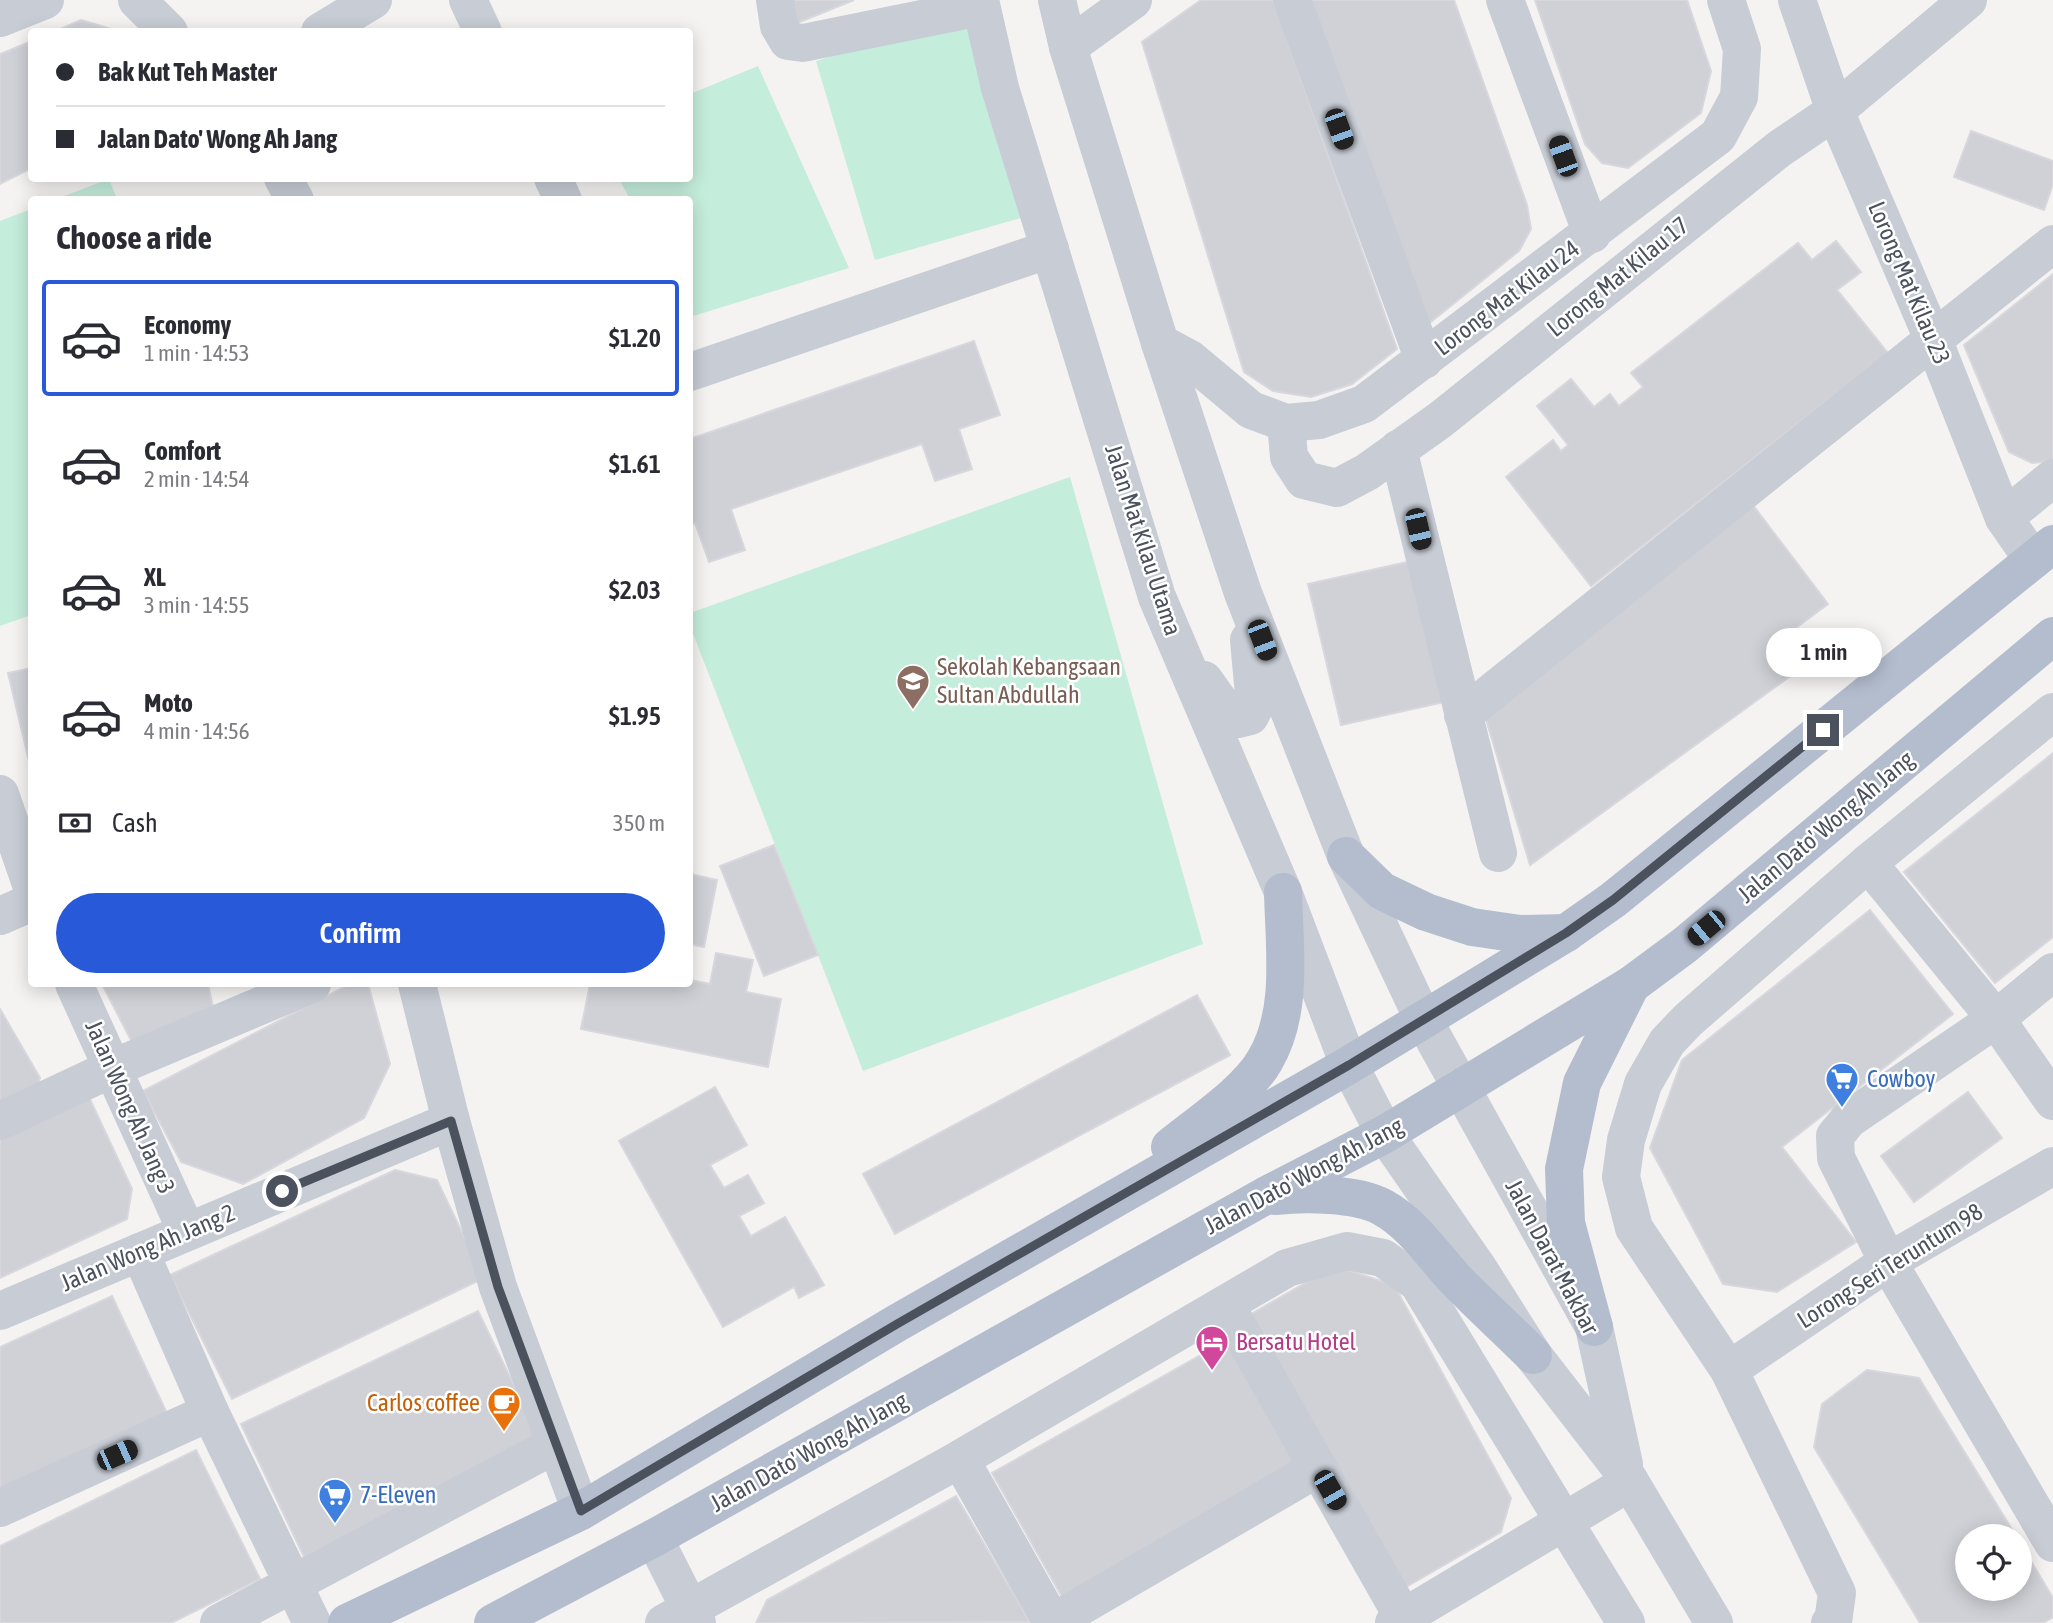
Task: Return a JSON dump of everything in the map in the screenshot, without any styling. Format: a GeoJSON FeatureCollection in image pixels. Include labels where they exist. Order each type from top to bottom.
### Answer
{"type":"FeatureCollection","features":[{"type":"Feature","properties":{"kind":"main road"},"geometry":{"type":"LineString","coordinates":[[347,1623],[581,1511],[897,1324],[1424,1021],[1566,933],[1613,900],[2043,552]]}},
{"type":"Feature","properties":{"kind":"main road","name":"Jalan Dato' Wong Ah Jang"},"geometry":{"type":"LineString","coordinates":[[493,1623],[654,1538],[1265,1196],[1385,1134],[1631,985],[1685,945],[2053,636]]}},
{"type":"Feature","properties":{"kind":"main road"},"geometry":{"type":"LineString","coordinates":[[1346,856],[1382,891],[1426,912],[1472,927],[1520,934],[1566,933]]}},
{"type":"Feature","properties":{"kind":"main road"},"geometry":{"type":"LineString","coordinates":[[1091,1214],[1244,1086],[1265,1062],[1284,1010],[1283,892]]}},
{"type":"Feature","properties":{"kind":"main road"},"geometry":{"type":"LineString","coordinates":[[1594,1327],[1566,1223],[1564,1169],[1582,1083],[1631,985]]}},
{"type":"Feature","properties":{"kind":"main road"},"geometry":{"type":"LineString","coordinates":[[1265,1196],[1305,1193],[1343,1197],[1381,1206],[1416,1233],[1456,1279],[1533,1355]]}},
{"type":"Feature","properties":{"kind":"street"},"geometry":{"type":"LineString","coordinates":[[0,18],[45,0]]}},
{"type":"Feature","properties":{"kind":"street"},"geometry":{"type":"LineString","coordinates":[[137,0],[165,28]]}},
{"type":"Feature","properties":{"kind":"street"},"geometry":{"type":"LineString","coordinates":[[327,28],[373,0]]}},
{"type":"Feature","properties":{"kind":"street"},"geometry":{"type":"LineString","coordinates":[[468,0],[481,28]]}},
{"type":"Feature","properties":{"kind":"street"},"geometry":{"type":"LineString","coordinates":[[775,0],[779,26],[788,41],[803,43],[980,4]]}},
{"type":"Feature","properties":{"kind":"street"},"geometry":{"type":"LineString","coordinates":[[1057,0],[1068,47],[1160,343],[1243,593],[1346,856],[1424,1021]]}},
{"type":"Feature","properties":{"kind":"street"},"geometry":{"type":"LineString","coordinates":[[1068,47],[1133,0]]}},
{"type":"Feature","properties":{"kind":"street"},"geometry":{"type":"LineString","coordinates":[[1292,0],[1424,360]]}},
{"type":"Feature","properties":{"kind":"street"},"geometry":{"type":"LineString","coordinates":[[1505,0],[1591,234]]}},
{"type":"Feature","properties":{"kind":"street","name":"Lorong Mat Kilau 24"},"geometry":{"type":"LineString","coordinates":[[1160,343],[1190,359],[1251,410],[1286,424],[1319,420],[1364,404],[1718,136],[1738,97],[1742,49],[1726,0]]}},
{"type":"Feature","properties":{"kind":"street","name":"Lorong Mat Kilau 23"},"geometry":{"type":"LineString","coordinates":[[1797,0],[1835,111],[1933,339],[2004,518],[2043,552]]}},
{"type":"Feature","properties":{"kind":"street","name":"Lorong Mat Kilau 17"},"geometry":{"type":"LineString","coordinates":[[1286,424],[1289,457],[1304,481],[1338,488],[1367,472],[1440,420],[1779,149],[1835,111],[1968,0]]}},
{"type":"Feature","properties":{"kind":"street","name":"Jalan Mat Kilau Utama"},"geometry":{"type":"LineString","coordinates":[[980,4],[1000,88],[1157,597],[1283,892],[1349,1065],[1385,1134]]}},
{"type":"Feature","properties":{"kind":"street"},"geometry":{"type":"LineString","coordinates":[[1463,715],[2053,244]]}},
{"type":"Feature","properties":{"kind":"street"},"geometry":{"type":"LineString","coordinates":[[693,371],[1050,249]]}},
{"type":"Feature","properties":{"kind":"street"},"geometry":{"type":"LineString","coordinates":[[1398,449],[1498,853]]}},
{"type":"Feature","properties":{"kind":"street"},"geometry":{"type":"LineString","coordinates":[[2004,518],[2053,478]]}},
{"type":"Feature","properties":{"kind":"street"},"geometry":{"type":"LineString","coordinates":[[1166,618],[1217,701],[1228,714],[1238,719],[1250,716],[1255,706],[1243,593]]}},
{"type":"Feature","properties":{"kind":"street"},"geometry":{"type":"LineString","coordinates":[[1830,1623],[1833,1622],[1837,1593],[1729,1370],[1634,1228],[1621,1177],[1631,1118],[1643,1084],[1667,1042],[1688,1020],[1868,863],[2053,712]]}},
{"type":"Feature","properties":{"kind":"street"},"geometry":{"type":"LineString","coordinates":[[0,794],[28,875]]}},
{"type":"Feature","properties":{"kind":"street"},"geometry":{"type":"LineString","coordinates":[[1868,863],[1996,1019],[2053,1101]]}},
{"type":"Feature","properties":{"kind":"street"},"geometry":{"type":"LineString","coordinates":[[0,916],[28,904]]}},
{"type":"Feature","properties":{"kind":"street"},"geometry":{"type":"LineString","coordinates":[[2053,972],[1996,1019],[1849,1119],[1835,1136],[1836,1158],[1888,1262],[2053,1543]]}},
{"type":"Feature","properties":{"kind":"street","name":"Jalan Wong Ah Jang 3"},"geometry":{"type":"LineString","coordinates":[[75,987],[186,1230]]}},
{"type":"Feature","properties":{"kind":"street"},"geometry":{"type":"LineString","coordinates":[[0,1121],[113,1068],[246,997],[297,987]]}},
{"type":"Feature","properties":{"kind":"street"},"geometry":{"type":"LineString","coordinates":[[417,987],[498,1287],[581,1511]]}},
{"type":"Feature","properties":{"kind":"street","name":"Jalan Darat Makbar"},"geometry":{"type":"LineString","coordinates":[[1424,1021],[1594,1327],[1628,1479]]}},
{"type":"Feature","properties":{"kind":"street","name":"Jalan Wong Ah Jang 2"},"geometry":{"type":"LineString","coordinates":[[0,1311],[186,1230],[451,1121]]}},
{"type":"Feature","properties":{"kind":"street","name":"Jalan Darat Makbar"},"geometry":{"type":"LineString","coordinates":[[1385,1134],[1478,1268],[1533,1355],[1628,1479],[1714,1623]]}},
{"type":"Feature","properties":{"kind":"street","name":"Lorong Seri Teruntum 98"},"geometry":{"type":"LineString","coordinates":[[1729,1370],[1888,1262],[2053,1166]]}},
{"type":"Feature","properties":{"kind":"street"},"geometry":{"type":"LineString","coordinates":[[654,1538],[684,1618],[1287,1269],[1348,1251],[1383,1258],[1419,1283],[1626,1623]]}},
{"type":"Feature","properties":{"kind":"street"},"geometry":{"type":"LineString","coordinates":[[140,1252],[210,1412],[312,1623]]}},
{"type":"Feature","properties":{"kind":"street"},"geometry":{"type":"LineString","coordinates":[[1226,1306],[1318,1468],[1399,1620],[1563,1522],[1628,1479]]}},
{"type":"Feature","properties":{"kind":"street"},"geometry":{"type":"LineString","coordinates":[[0,1508],[210,1412]]}},
{"type":"Feature","properties":{"kind":"street"},"geometry":{"type":"LineString","coordinates":[[219,1623],[555,1446]]}},
{"type":"Feature","properties":{"kind":"street"},"geometry":{"type":"LineString","coordinates":[[960,1459],[1052,1623],[1318,1468]]}},
{"type":"Feature","properties":{"kind":"green space"},"geometry":{"type":"Polygon","coordinates":[[[965,17],[1021,218],[875,260],[816,61],[965,17]]]}},
{"type":"Feature","properties":{"kind":"green space"},"geometry":{"type":"Polygon","coordinates":[[[758,66],[849,268],[693,316],[693,196],[628,196],[621,182],[693,182],[693,93],[758,66]]]}},
{"type":"Feature","properties":{"kind":"green space"},"geometry":{"type":"Polygon","coordinates":[[[101,182],[110,182],[116,196],[64,196],[101,182]]]}},
{"type":"Feature","properties":{"kind":"green space"},"geometry":{"type":"Polygon","coordinates":[[[28,210],[28,616],[0,626],[0,221],[28,210]]]}},
{"type":"Feature","properties":{"kind":"green space"},"geometry":{"type":"Polygon","coordinates":[[[1070,477],[1203,944],[863,1071],[693,634],[693,612],[1070,477]]]}},
{"type":"Feature","properties":{"kind":"building"},"geometry":{"type":"Polygon","coordinates":[[[793,0],[854,0],[797,23],[793,0]]]}},
{"type":"Feature","properties":{"kind":"building"},"geometry":{"type":"Polygon","coordinates":[[[1201,0],[1273,0],[1397,349],[1352,384],[1311,397],[1273,391],[1244,372],[1142,42],[1201,0]]]}},
{"type":"Feature","properties":{"kind":"building"},"geometry":{"type":"Polygon","coordinates":[[[1310,0],[1454,0],[1527,205],[1531,229],[1519,251],[1427,325],[1310,0]]]}},
{"type":"Feature","properties":{"kind":"building"},"geometry":{"type":"Polygon","coordinates":[[[1535,0],[1687,0],[1711,71],[1701,113],[1628,168],[1602,163],[1585,144],[1535,0]]]}},
{"type":"Feature","properties":{"kind":"building"},"geometry":{"type":"Polygon","coordinates":[[[81,20],[108,28],[63,28],[81,20]]]}},
{"type":"Feature","properties":{"kind":"building"},"geometry":{"type":"Polygon","coordinates":[[[28,43],[28,170],[0,184],[0,54],[28,43]]]}},
{"type":"Feature","properties":{"kind":"building"},"geometry":{"type":"Polygon","coordinates":[[[1971,131],[2053,161],[2053,184],[2044,210],[1954,177],[1971,131]]]}},
{"type":"Feature","properties":{"kind":"building"},"geometry":{"type":"Polygon","coordinates":[[[1836,241],[1861,272],[1837,290],[1888,353],[1591,586],[1506,477],[1553,440],[1561,451],[1568,445],[1537,406],[1571,379],[1594,407],[1610,394],[1619,406],[1643,387],[1631,373],[1798,243],[1812,260],[1836,241]]]}},
{"type":"Feature","properties":{"kind":"building"},"geometry":{"type":"Polygon","coordinates":[[[2053,274],[2053,461],[2032,463],[2009,452],[1964,345],[2053,274]]]}},
{"type":"Feature","properties":{"kind":"building"},"geometry":{"type":"Polygon","coordinates":[[[974,341],[1000,415],[959,429],[972,469],[935,481],[922,444],[731,509],[745,550],[709,562],[695,523],[693,524],[693,438],[974,341]]]}},
{"type":"Feature","properties":{"kind":"building"},"geometry":{"type":"Polygon","coordinates":[[[1749,500],[1828,604],[1785,636],[1807,664],[1530,865],[1481,703],[1749,500]]]}},
{"type":"Feature","properties":{"kind":"building"},"geometry":{"type":"Polygon","coordinates":[[[1421,559],[1453,700],[1341,725],[1308,584],[1421,559]]]}},
{"type":"Feature","properties":{"kind":"building"},"geometry":{"type":"Polygon","coordinates":[[[28,669],[28,757],[8,673],[28,669]]]}},
{"type":"Feature","properties":{"kind":"building"},"geometry":{"type":"Polygon","coordinates":[[[2053,753],[2053,937],[1995,983],[1904,872],[2053,753]]]}},
{"type":"Feature","properties":{"kind":"building"},"geometry":{"type":"Polygon","coordinates":[[[774,845],[818,955],[764,976],[720,866],[774,845]]]}},
{"type":"Feature","properties":{"kind":"building"},"geometry":{"type":"Polygon","coordinates":[[[693,875],[717,880],[704,947],[693,945],[693,875]]]}},
{"type":"Feature","properties":{"kind":"building"},"geometry":{"type":"Polygon","coordinates":[[[1870,910],[1953,1014],[1782,1147],[1856,1242],[1777,1292],[1723,1284],[1650,1148],[1682,1060],[1870,910]]]}},
{"type":"Feature","properties":{"kind":"building"},"geometry":{"type":"Polygon","coordinates":[[[716,953],[753,960],[746,992],[781,999],[768,1067],[581,1029],[589,987],[693,987],[693,981],[710,984],[716,953]]]}},
{"type":"Feature","properties":{"kind":"building"},"geometry":{"type":"Polygon","coordinates":[[[104,987],[209,987],[213,1007],[135,1048],[104,987]]]}},
{"type":"Feature","properties":{"kind":"building"},"geometry":{"type":"Polygon","coordinates":[[[344,987],[369,987],[390,1064],[364,1118],[243,1184],[181,1162],[143,1091],[344,987]]]}},
{"type":"Feature","properties":{"kind":"building"},"geometry":{"type":"Polygon","coordinates":[[[1197,995],[1230,1055],[895,1234],[863,1174],[1197,995]]]}},
{"type":"Feature","properties":{"kind":"building"},"geometry":{"type":"Polygon","coordinates":[[[0,1009],[40,1078],[34,1100],[0,1115],[0,1009]]]}},
{"type":"Feature","properties":{"kind":"building"},"geometry":{"type":"Polygon","coordinates":[[[715,1087],[747,1145],[710,1165],[724,1188],[748,1175],[764,1203],[739,1216],[751,1236],[785,1217],[824,1285],[799,1298],[794,1287],[723,1327],[619,1141],[715,1087]]]}},
{"type":"Feature","properties":{"kind":"building"},"geometry":{"type":"Polygon","coordinates":[[[1968,1092],[2002,1138],[1914,1202],[1881,1156],[1968,1092]]]}},
{"type":"Feature","properties":{"kind":"building"},"geometry":{"type":"Polygon","coordinates":[[[87,1093],[132,1189],[127,1219],[0,1278],[0,1134],[87,1093]]]}},
{"type":"Feature","properties":{"kind":"building"},"geometry":{"type":"Polygon","coordinates":[[[395,1170],[437,1180],[484,1278],[232,1399],[170,1275],[395,1170]]]}},
{"type":"Feature","properties":{"kind":"building"},"geometry":{"type":"Polygon","coordinates":[[[1335,1266],[1394,1285],[1511,1498],[1501,1532],[1401,1590],[1244,1318],[1335,1266]]]}},
{"type":"Feature","properties":{"kind":"building"},"geometry":{"type":"Polygon","coordinates":[[[112,1296],[172,1424],[0,1504],[0,1347],[112,1296]]]}},
{"type":"Feature","properties":{"kind":"building"},"geometry":{"type":"Polygon","coordinates":[[[478,1311],[541,1441],[304,1557],[241,1424],[478,1311]]]}},
{"type":"Feature","properties":{"kind":"building"},"geometry":{"type":"Polygon","coordinates":[[[1229,1339],[1301,1464],[1062,1597],[992,1473],[1229,1339]]]}},
{"type":"Feature","properties":{"kind":"building"},"geometry":{"type":"Polygon","coordinates":[[[1867,1370],[1919,1378],[2009,1524],[1955,1524],[1955,1601],[2032,1601],[2032,1563],[2053,1598],[2053,1617],[2043,1623],[1920,1623],[1814,1447],[1822,1404],[1867,1370]]]}},
{"type":"Feature","properties":{"kind":"building"},"geometry":{"type":"Polygon","coordinates":[[[196,1450],[260,1579],[171,1623],[0,1623],[0,1546],[196,1450]]]}},
{"type":"Feature","properties":{"kind":"building"},"geometry":{"type":"Polygon","coordinates":[[[956,1496],[1030,1622],[756,1623],[767,1600],[956,1496]]]}},
{"type":"Feature","properties":{"kind":"place","name":"Sekolah Kebangsaan Sultan Abdullah"},"geometry":{"type":"Point","coordinates":[913,711]}},
{"type":"Feature","properties":{"kind":"place","name":"Cowboy"},"geometry":{"type":"Point","coordinates":[1842,1109]}},
{"type":"Feature","properties":{"kind":"place","name":"Bersatu Hotel"},"geometry":{"type":"Point","coordinates":[1212,1372]}},
{"type":"Feature","properties":{"kind":"place","name":"Carlos coffee"},"geometry":{"type":"Point","coordinates":[504,1433]}},
{"type":"Feature","properties":{"kind":"place","name":"7-Eleven"},"geometry":{"type":"Point","coordinates":[335,1525]}},
{"type":"Feature","properties":{"kind":"route"},"geometry":{"type":"LineString","coordinates":[[282,1191],[451,1121],[498,1287],[581,1511],[897,1324],[1424,1021],[1566,933],[1613,900],[1823,730]]}}]}
